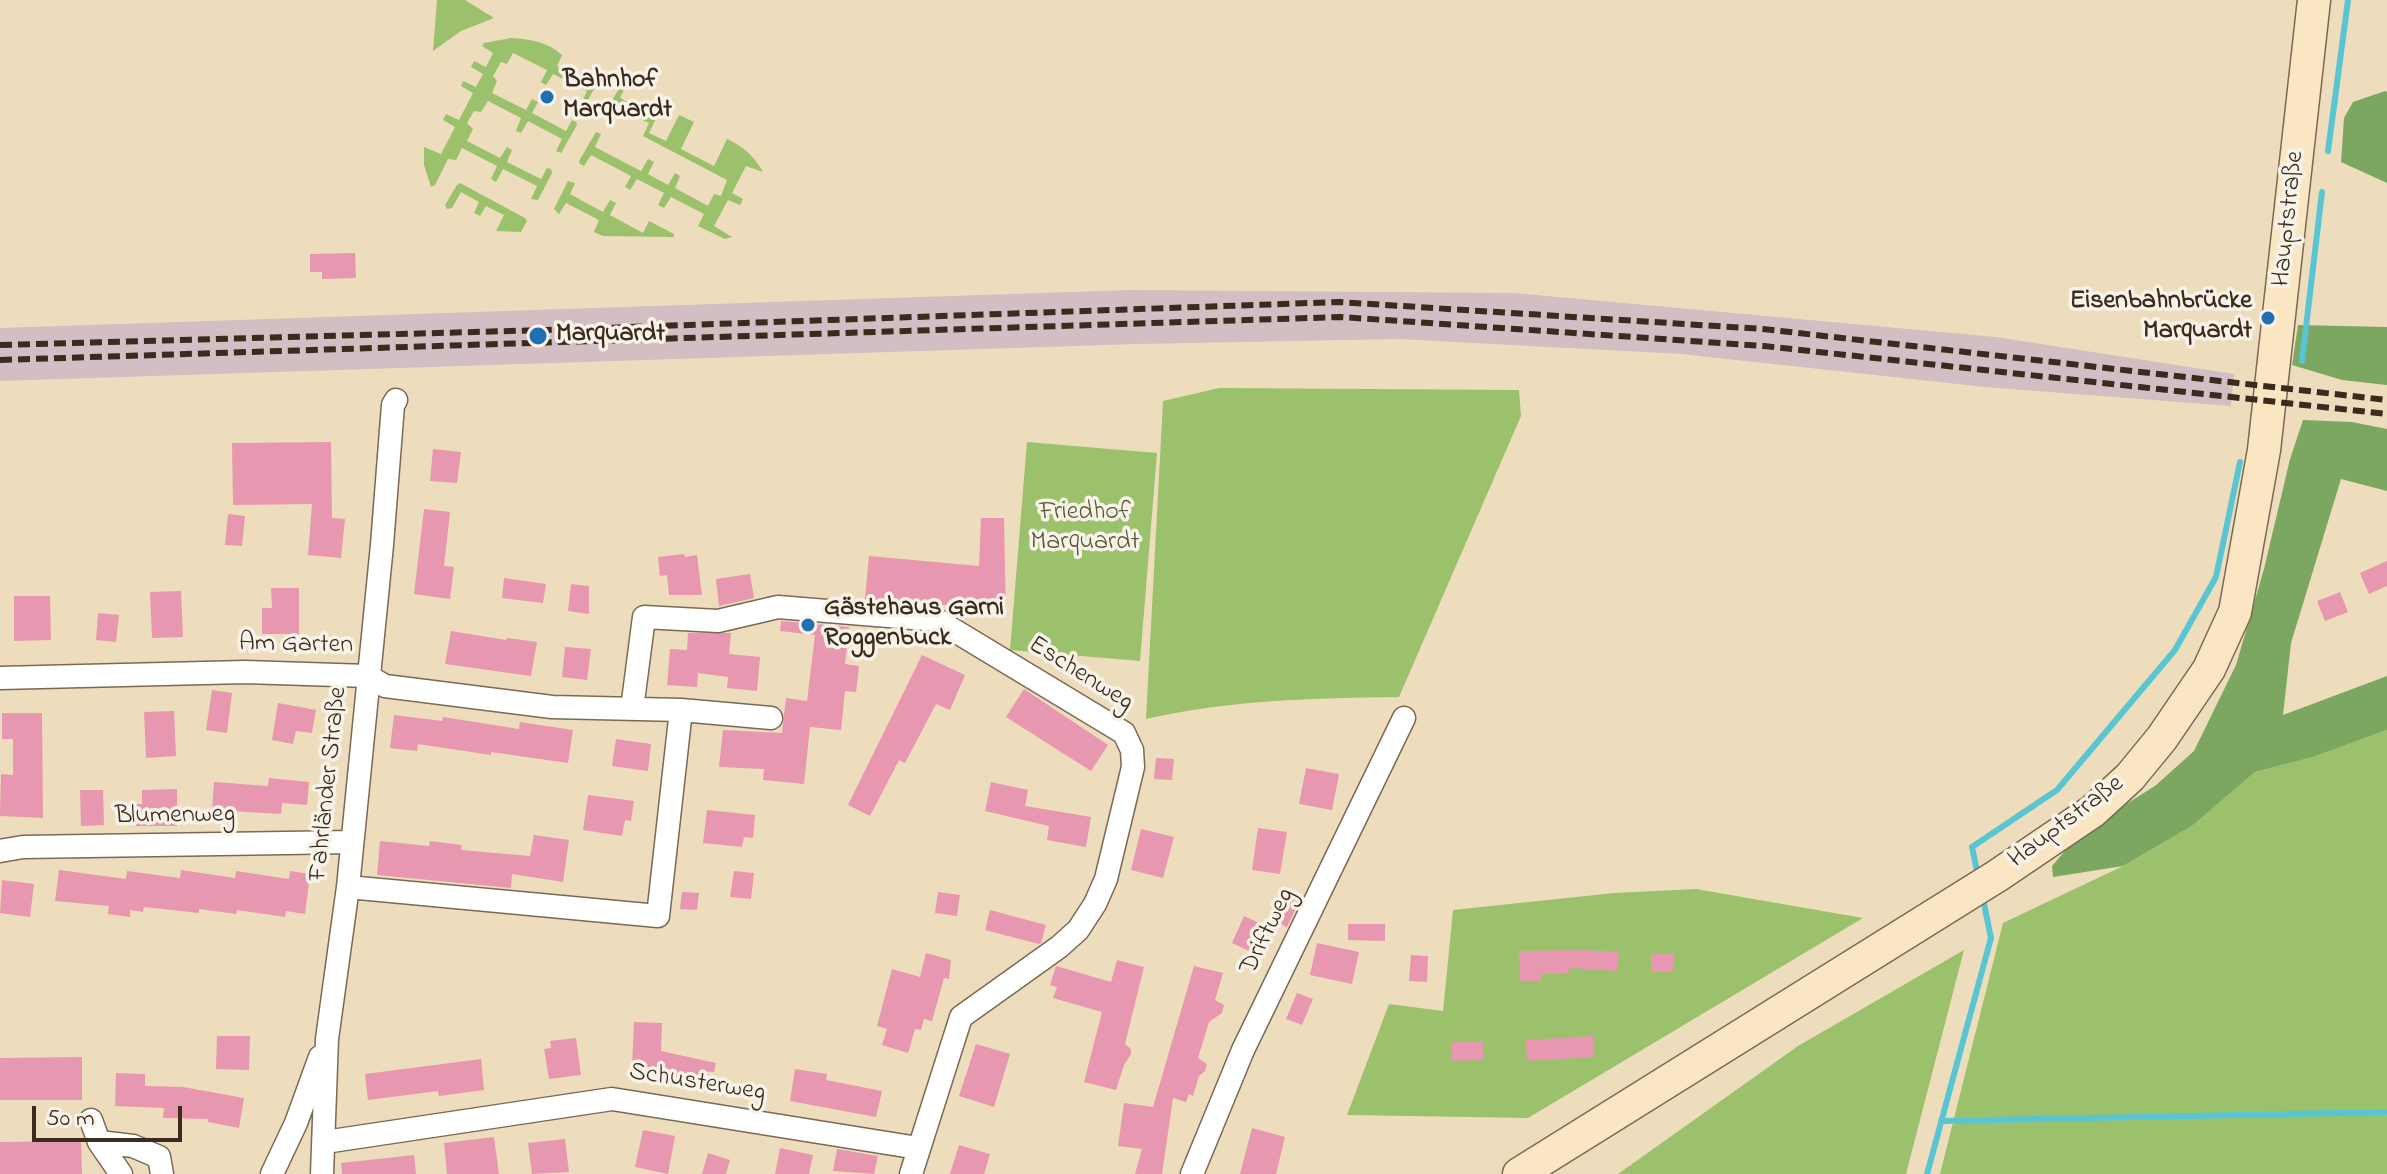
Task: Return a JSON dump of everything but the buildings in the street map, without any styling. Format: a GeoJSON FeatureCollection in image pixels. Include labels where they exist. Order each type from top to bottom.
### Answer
{"type":"FeatureCollection","features":[{"type":"Feature","properties":{"kind":"street","name":"Hauptstraße"},"geometry":{"type":"LineString","coordinates":[[1519,1174],[1985,883],[2093,811],[2130,777],[2162,738],[2209,669],[2235,612],[2264,450],[2314,0]]}},
{"type":"Feature","properties":{"kind":"street","name":"Fahrländer Straße"},"geometry":{"type":"LineString","coordinates":[[322,1174],[327,1039],[348,887],[393,405],[396,400]]}},
{"type":"Feature","properties":{"kind":"street","name":"Eschenweg"},"geometry":{"type":"LineString","coordinates":[[632,709],[644,617],[718,621],[778,607],[937,620],[1124,733],[1132,750],[1133,767],[1106,879],[1095,904],[1078,930],[1059,947],[961,1017],[911,1174]]}},
{"type":"Feature","properties":{"kind":"street","name":"Am Garten"},"geometry":{"type":"LineString","coordinates":[[0,678],[245,672],[368,676],[385,686],[552,707],[681,710],[771,718]]}},
{"type":"Feature","properties":{"kind":"street"},"geometry":{"type":"LineString","coordinates":[[348,887],[658,916],[681,710]]}},
{"type":"Feature","properties":{"kind":"street","name":"Driftweg"},"geometry":{"type":"LineString","coordinates":[[1192,1174],[1243,1050],[1404,718]]}},
{"type":"Feature","properties":{"kind":"street","name":"Blumenweg"},"geometry":{"type":"LineString","coordinates":[[0,851],[23,847],[351,842]]}},
{"type":"Feature","properties":{"kind":"street"},"geometry":{"type":"LineString","coordinates":[[272,1174],[296,1123],[327,1039]]}},
{"type":"Feature","properties":{"kind":"street","name":"Schusterweg"},"geometry":{"type":"LineString","coordinates":[[325,1142],[612,1099],[918,1148]]}},
{"type":"Feature","properties":{"kind":"street"},"geometry":{"type":"LineString","coordinates":[[91,1120],[99,1142],[121,1174]]}},
{"type":"Feature","properties":{"kind":"street"},"geometry":{"type":"LineString","coordinates":[[99,1142],[133,1146],[159,1157],[162,1174]]}},
{"type":"Feature","properties":{"kind":"shaded area"},"geometry":{"type":"Polygon","coordinates":[[[1130,290],[1514,293],[1996,337],[2234,374],[2231,406],[1985,387],[1681,354],[1399,339],[1136,344],[0,381],[0,328],[1130,290]]]}},
{"type":"Feature","properties":{"kind":"green space"},"geometry":{"type":"Polygon","coordinates":[[[437,0],[465,0],[494,18],[461,31],[433,51],[437,0]]]}},
{"type":"Feature","properties":{"kind":"green space"},"geometry":{"type":"Polygon","coordinates":[[[511,38],[532,40],[551,47],[562,55],[557,66],[591,83],[598,72],[602,75],[585,105],[581,104],[587,91],[553,74],[546,85],[541,82],[547,70],[513,53],[507,64],[501,62],[493,76],[497,81],[492,93],[526,110],[532,99],[538,102],[532,113],[566,131],[572,120],[576,122],[561,153],[556,151],[562,139],[528,121],[521,133],[516,131],[521,118],[488,101],[481,112],[474,111],[467,123],[473,129],[467,141],[500,158],[507,147],[512,150],[507,162],[541,179],[547,168],[551,169],[552,173],[538,200],[531,199],[537,186],[503,169],[496,182],[491,179],[497,166],[462,148],[456,160],[448,159],[431,187],[424,165],[424,147],[441,154],[455,127],[443,120],[446,114],[459,120],[473,93],[461,86],[463,81],[476,87],[483,74],[471,67],[474,61],[486,67],[493,53],[482,46],[484,43],[511,38]]]}},
{"type":"Feature","properties":{"kind":"green space"},"geometry":{"type":"Polygon","coordinates":[[[621,85],[626,86],[620,98],[653,116],[662,106],[649,133],[666,141],[679,115],[694,122],[681,149],[714,166],[727,139],[756,161],[763,172],[746,166],[732,193],[743,199],[740,205],[728,200],[714,226],[732,237],[725,239],[698,226],[704,214],[671,197],[664,208],[658,205],[664,193],[637,179],[630,190],[625,187],[631,176],[591,155],[584,166],[580,164],[596,132],[601,134],[595,147],[641,171],[648,159],[654,162],[648,174],[668,185],[675,173],[680,176],[675,188],[708,206],[714,194],[721,196],[727,180],[643,136],[649,123],[615,107],[609,118],[606,116],[621,85]]]}},
{"type":"Feature","properties":{"kind":"green space"},"geometry":{"type":"Polygon","coordinates":[[[2385,91],[2387,183],[2341,162],[2344,118],[2353,102],[2385,91]]]}},
{"type":"Feature","properties":{"kind":"green space"},"geometry":{"type":"Polygon","coordinates":[[[568,181],[575,183],[570,194],[603,212],[610,200],[616,203],[610,215],[643,233],[649,221],[674,234],[674,237],[603,236],[594,232],[599,220],[566,203],[559,214],[554,209],[568,181]]]}},
{"type":"Feature","properties":{"kind":"green space"},"geometry":{"type":"Polygon","coordinates":[[[460,183],[525,218],[527,221],[521,232],[496,231],[504,215],[486,206],[480,216],[474,213],[479,202],[461,192],[452,208],[447,209],[445,205],[460,183]]]}},
{"type":"Feature","properties":{"kind":"green space"},"geometry":{"type":"Polygon","coordinates":[[[2298,325],[2387,327],[2387,385],[2342,380],[2292,365],[2298,325]]]}},
{"type":"Feature","properties":{"kind":"green space"},"geometry":{"type":"Polygon","coordinates":[[[1219,388],[1519,390],[1521,416],[1399,697],[1240,704],[1146,719],[1163,401],[1219,388]]]}},
{"type":"Feature","properties":{"kind":"green space"},"geometry":{"type":"Polygon","coordinates":[[[2303,420],[2352,422],[2387,429],[2387,491],[2341,479],[2291,643],[2283,715],[2387,676],[2387,730],[2313,757],[2255,772],[2192,826],[2123,866],[2053,877],[2052,866],[2081,832],[2155,786],[2194,751],[2236,665],[2303,420]]]}},
{"type":"Feature","properties":{"kind":"green space","name":"Friedhof Marquardt"},"geometry":{"type":"Polygon","coordinates":[[[1027,442],[1157,453],[1140,661],[1010,650],[1027,442]]]}},
{"type":"Feature","properties":{"kind":"green space"},"geometry":{"type":"Polygon","coordinates":[[[2387,730],[2387,1174],[1940,1174],[2003,923],[2123,866],[2192,826],[2255,772],[2313,757],[2387,730]]]}},
{"type":"Feature","properties":{"kind":"green space"},"geometry":{"type":"Polygon","coordinates":[[[1696,889],[1863,918],[1528,1118],[1347,1115],[1389,1004],[1443,1011],[1453,910],[1614,893],[1696,889]]]}},
{"type":"Feature","properties":{"kind":"green space"},"geometry":{"type":"Polygon","coordinates":[[[1964,950],[1906,1174],[1618,1174],[1798,1046],[1964,950]]]}},
{"type":"Feature","properties":{"kind":"waterway"},"geometry":{"type":"LineString","coordinates":[[2328,151],[2348,0]]}},
{"type":"Feature","properties":{"kind":"waterway"},"geometry":{"type":"LineString","coordinates":[[2302,361],[2322,192]]}},
{"type":"Feature","properties":{"kind":"waterway"},"geometry":{"type":"LineString","coordinates":[[1978,876],[1972,847],[2057,790],[2175,650],[2216,577],[2240,462]]}},
{"type":"Feature","properties":{"kind":"waterway"},"geometry":{"type":"LineString","coordinates":[[1927,1174],[1991,938],[1983,899]]}},
{"type":"Feature","properties":{"kind":"waterway"},"geometry":{"type":"LineString","coordinates":[[1941,1121],[2387,1112]]}},
{"type":"Feature","properties":{"kind":"railway"},"geometry":{"type":"LineString","coordinates":[[0,345],[546,330],[1339,302],[1763,329],[2387,400]]}},
{"type":"Feature","properties":{"kind":"railway"},"geometry":{"type":"LineString","coordinates":[[0,360],[1341,317],[1764,346],[2387,414]]}},
{"type":"Feature","properties":{"kind":"place","name":"Bahnhof Marquardt"},"geometry":{"type":"Point","coordinates":[547,97]}},
{"type":"Feature","properties":{"kind":"place","name":"Eisenbahnbrücke Marquardt"},"geometry":{"type":"Point","coordinates":[2268,318]}},
{"type":"Feature","properties":{"kind":"place","name":"Marquardt"},"geometry":{"type":"Point","coordinates":[538,336]}},
{"type":"Feature","properties":{"kind":"place","name":"Gästehaus Garni Roggenbuck"},"geometry":{"type":"Point","coordinates":[808,625]}}]}
